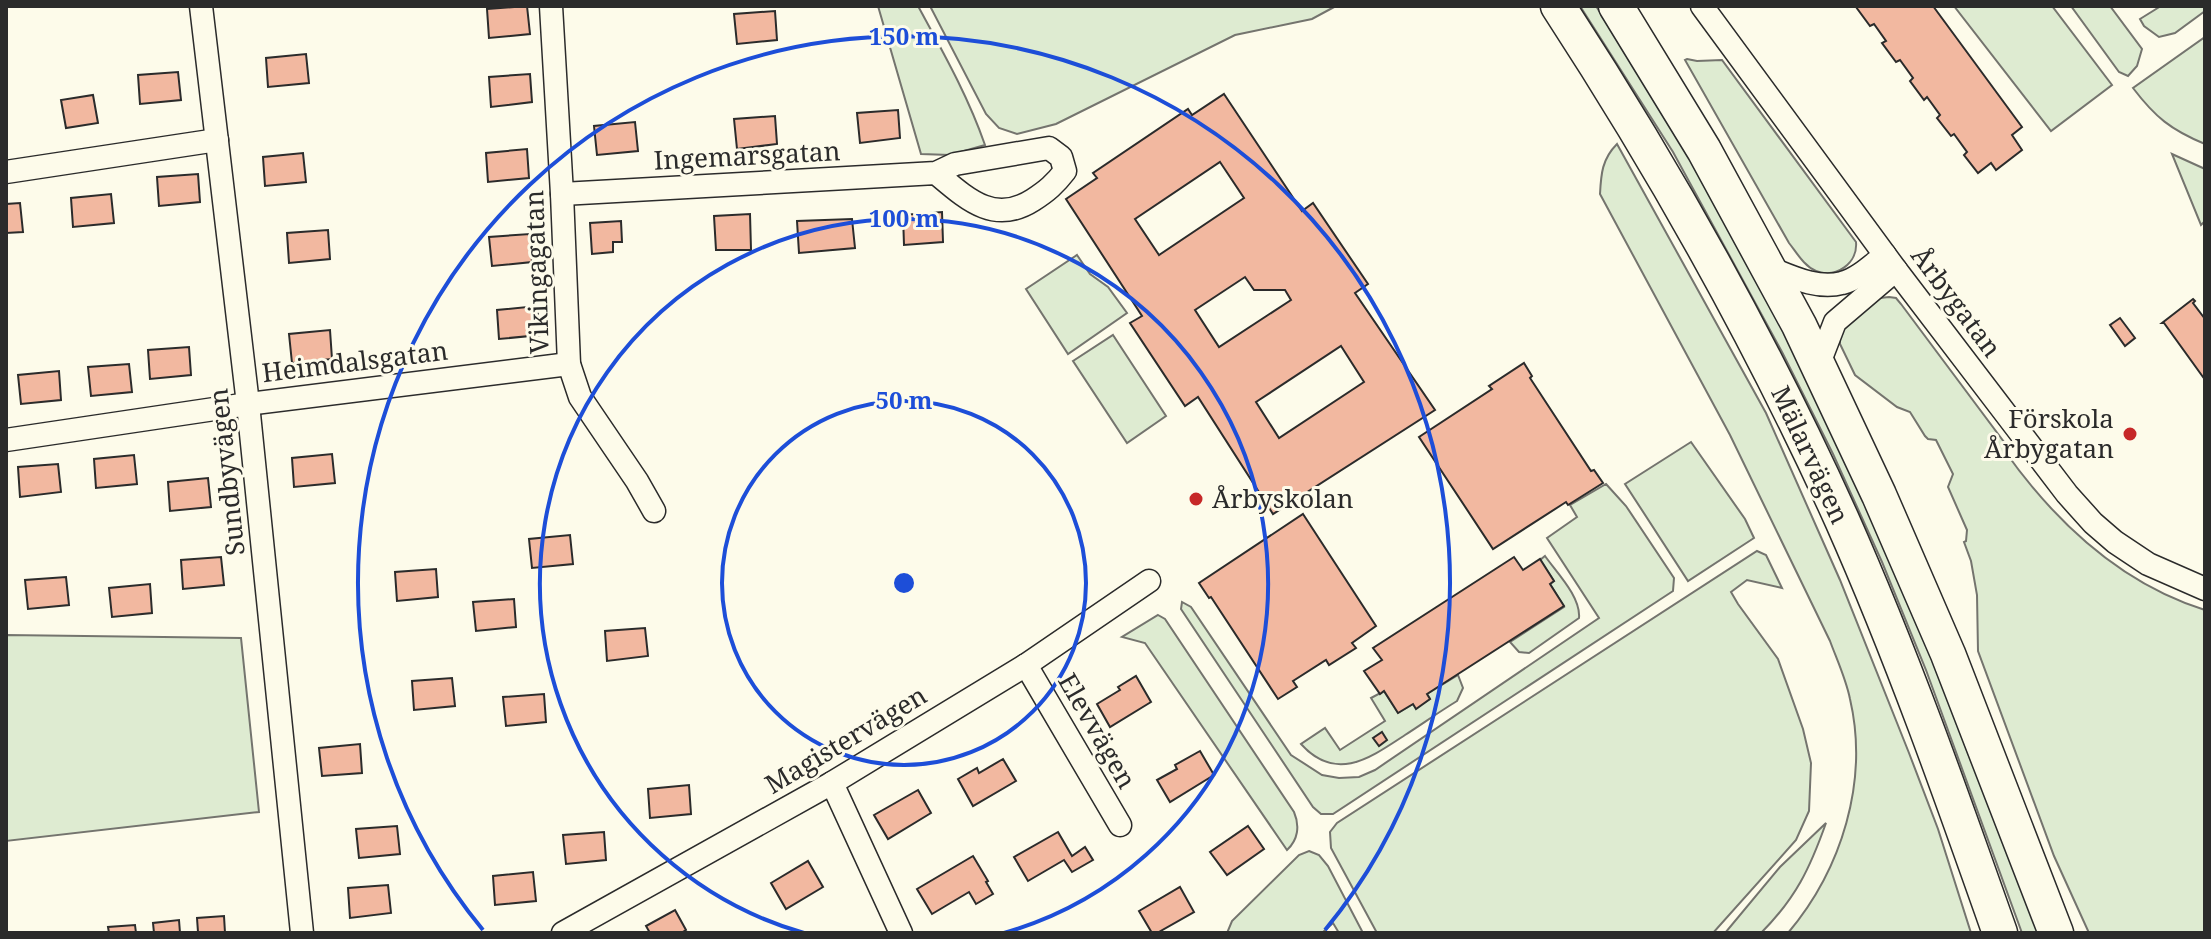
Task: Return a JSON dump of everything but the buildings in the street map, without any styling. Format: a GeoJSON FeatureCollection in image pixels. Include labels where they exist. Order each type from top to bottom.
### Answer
{"type":"FeatureCollection","features":[{"type":"Feature","properties":{"kind":"main road","name":"Mälarvägen"},"geometry":{"type":"LineString","coordinates":[[1558,6],[1684,211],[1794,419],[1842,522],[1921,712],[2000,933]]}},
{"type":"Feature","properties":{"kind":"main road","name":"Mälarvägen"},"geometry":{"type":"LineString","coordinates":[[1616,6],[1692,129],[1799,325],[1879,495],[1948,654],[2056,933]]}},
{"type":"Feature","properties":{"kind":"street","name":"Sundbyvägen"},"geometry":{"type":"LineString","coordinates":[[201,6],[248,404],[302,933]]}},
{"type":"Feature","properties":{"kind":"street","name":"Vikingagatan"},"geometry":{"type":"LineString","coordinates":[[551,6],[569,364],[580,397],[654,511]]}},
{"type":"Feature","properties":{"kind":"street","name":"Årbygatan"},"geometry":{"type":"LineString","coordinates":[[1702,6],[1891,263],[2067,494],[2093,523],[2148,564],[2205,589]]}},
{"type":"Feature","properties":{"kind":"street"},"geometry":{"type":"LineString","coordinates":[[6,172],[217,140]]}},
{"type":"Feature","properties":{"kind":"street","name":"Ingemarsgatan"},"geometry":{"type":"LineString","coordinates":[[562,194],[936,173],[955,164],[1049,148],[1061,157],[1065,171],[1052,188],[1021,208],[1001,213],[973,202],[936,173]]}},
{"type":"Feature","properties":{"kind":"street"},"geometry":{"type":"LineString","coordinates":[[1767,267],[1816,284],[1841,284],[1891,263]]}},
{"type":"Feature","properties":{"kind":"street"},"geometry":{"type":"LineString","coordinates":[[1818,366],[1835,322],[1891,263]]}},
{"type":"Feature","properties":{"kind":"street","name":"Heimdalsgatan"},"geometry":{"type":"LineString","coordinates":[[6,440],[248,404],[569,364]]}},
{"type":"Feature","properties":{"kind":"street","name":"Magistervägen"},"geometry":{"type":"LineString","coordinates":[[563,933],[832,783],[1026,665],[1149,581]]}},
{"type":"Feature","properties":{"kind":"street","name":"Elevvägen"},"geometry":{"type":"LineString","coordinates":[[1026,665],[1120,825]]}},
{"type":"Feature","properties":{"kind":"street"},"geometry":{"type":"LineString","coordinates":[[832,783],[901,933]]}},
{"type":"Feature","properties":{"kind":"green space"},"geometry":{"type":"Polygon","coordinates":[[[878,6],[918,6],[963,92],[985,145],[950,155],[921,154],[878,6]]]}},
{"type":"Feature","properties":{"kind":"green space"},"geometry":{"type":"Polygon","coordinates":[[[930,6],[1336,6],[1312,19],[1235,35],[1056,124],[1017,134],[999,128],[986,114],[930,6]]]}},
{"type":"Feature","properties":{"kind":"green space"},"geometry":{"type":"Polygon","coordinates":[[[1580,6],[1596,6],[1683,146],[1794,348],[1900,573],[2040,933],[2022,933],[1926,670],[1833,454],[1782,352],[1673,152],[1580,6]]]}},
{"type":"Feature","properties":{"kind":"green space"},"geometry":{"type":"Polygon","coordinates":[[[1954,6],[2052,6],[2112,85],[2051,131],[1954,6]]]}},
{"type":"Feature","properties":{"kind":"green space"},"geometry":{"type":"Polygon","coordinates":[[[2071,6],[2110,6],[2142,49],[2137,66],[2128,76],[2119,72],[2071,6]]]}},
{"type":"Feature","properties":{"kind":"green space"},"geometry":{"type":"Polygon","coordinates":[[[2161,6],[2205,6],[2205,11],[2175,33],[2159,37],[2140,19],[2161,6]]]}},
{"type":"Feature","properties":{"kind":"green space"},"geometry":{"type":"Polygon","coordinates":[[[2205,37],[2205,144],[2164,122],[2133,88],[2205,37]]]}},
{"type":"Feature","properties":{"kind":"green space"},"geometry":{"type":"Polygon","coordinates":[[[1687,59],[1722,60],[1856,242],[1853,257],[1844,267],[1831,273],[1816,271],[1798,255],[1687,59]]]}},
{"type":"Feature","properties":{"kind":"green space"},"geometry":{"type":"Polygon","coordinates":[[[1617,144],[1766,413],[1840,580],[1909,753],[1938,829],[1971,933],[1788,933],[1823,881],[1846,823],[1856,761],[1850,699],[1830,641],[1730,435],[1600,194],[1603,167],[1617,144]]]}},
{"type":"Feature","properties":{"kind":"green space"},"geometry":{"type":"Polygon","coordinates":[[[2172,154],[2205,169],[2205,221],[2201,225],[2172,154]]]}},
{"type":"Feature","properties":{"kind":"green space"},"geometry":{"type":"Polygon","coordinates":[[[1077,255],[1090,274],[1108,287],[1127,313],[1068,354],[1026,289],[1077,255]]]}},
{"type":"Feature","properties":{"kind":"green space"},"geometry":{"type":"Polygon","coordinates":[[[1880,298],[1896,298],[1901,304],[2007,446],[2004,450],[2067,525],[2091,547],[2144,584],[2205,610],[2205,933],[2089,933],[2054,856],[1978,651],[1977,595],[1964,542],[1967,530],[1948,487],[1953,474],[1936,440],[1925,436],[1910,412],[1897,407],[1855,375],[1840,344],[1840,334],[1845,326],[1880,298]]]}},
{"type":"Feature","properties":{"kind":"green space"},"geometry":{"type":"Polygon","coordinates":[[[1113,335],[1166,416],[1127,443],[1073,361],[1113,335]]]}},
{"type":"Feature","properties":{"kind":"green space"},"geometry":{"type":"Polygon","coordinates":[[[1691,442],[1745,519],[1754,538],[1688,581],[1625,484],[1691,442]]]}},
{"type":"Feature","properties":{"kind":"green space"},"geometry":{"type":"Polygon","coordinates":[[[1606,484],[1626,506],[1674,578],[1673,591],[1333,814],[1321,814],[1313,807],[1181,609],[1182,602],[1191,607],[1291,755],[1322,775],[1359,777],[1375,770],[1599,618],[1547,538],[1577,517],[1570,505],[1606,484]]]}},
{"type":"Feature","properties":{"kind":"green space"},"geometry":{"type":"Polygon","coordinates":[[[1757,551],[1766,555],[1782,588],[1747,580],[1731,592],[1778,659],[1803,729],[1811,763],[1809,811],[1796,840],[1713,933],[1377,933],[1331,848],[1330,832],[1337,823],[1757,551]]]}},
{"type":"Feature","properties":{"kind":"green space"},"geometry":{"type":"Polygon","coordinates":[[[1545,556],[1572,594],[1579,618],[1529,653],[1519,652],[1510,642],[1564,607],[1550,584],[1554,581],[1540,560],[1545,556]]]}},
{"type":"Feature","properties":{"kind":"green space"},"geometry":{"type":"Polygon","coordinates":[[[1158,615],[1165,619],[1294,812],[1297,832],[1287,850],[1145,643],[1122,637],[1158,615]]]}},
{"type":"Feature","properties":{"kind":"green space"},"geometry":{"type":"Polygon","coordinates":[[[6,635],[241,638],[259,812],[6,841],[6,635]]]}},
{"type":"Feature","properties":{"kind":"green space"},"geometry":{"type":"Polygon","coordinates":[[[1458,675],[1463,688],[1457,701],[1366,758],[1353,763],[1327,762],[1314,756],[1301,744],[1325,728],[1340,750],[1385,721],[1371,698],[1384,691],[1398,713],[1413,704],[1416,708],[1430,699],[1427,694],[1458,675]]]}},
{"type":"Feature","properties":{"kind":"green space"},"geometry":{"type":"Polygon","coordinates":[[[1826,823],[1801,882],[1773,920],[1761,933],[1725,933],[1780,867],[1826,823]]]}},
{"type":"Feature","properties":{"kind":"green space"},"geometry":{"type":"Polygon","coordinates":[[[1309,851],[1319,855],[1328,866],[1363,933],[1339,933],[1333,923],[1322,933],[1227,933],[1232,921],[1299,855],[1309,851]]]}},
{"type":"Feature","properties":{"kind":"place","name":"Förskola Årbygatan"},"geometry":{"type":"Point","coordinates":[2130,434]}},
{"type":"Feature","properties":{"kind":"place","name":"Årbyskolan"},"geometry":{"type":"Point","coordinates":[1196,499]}}]}
